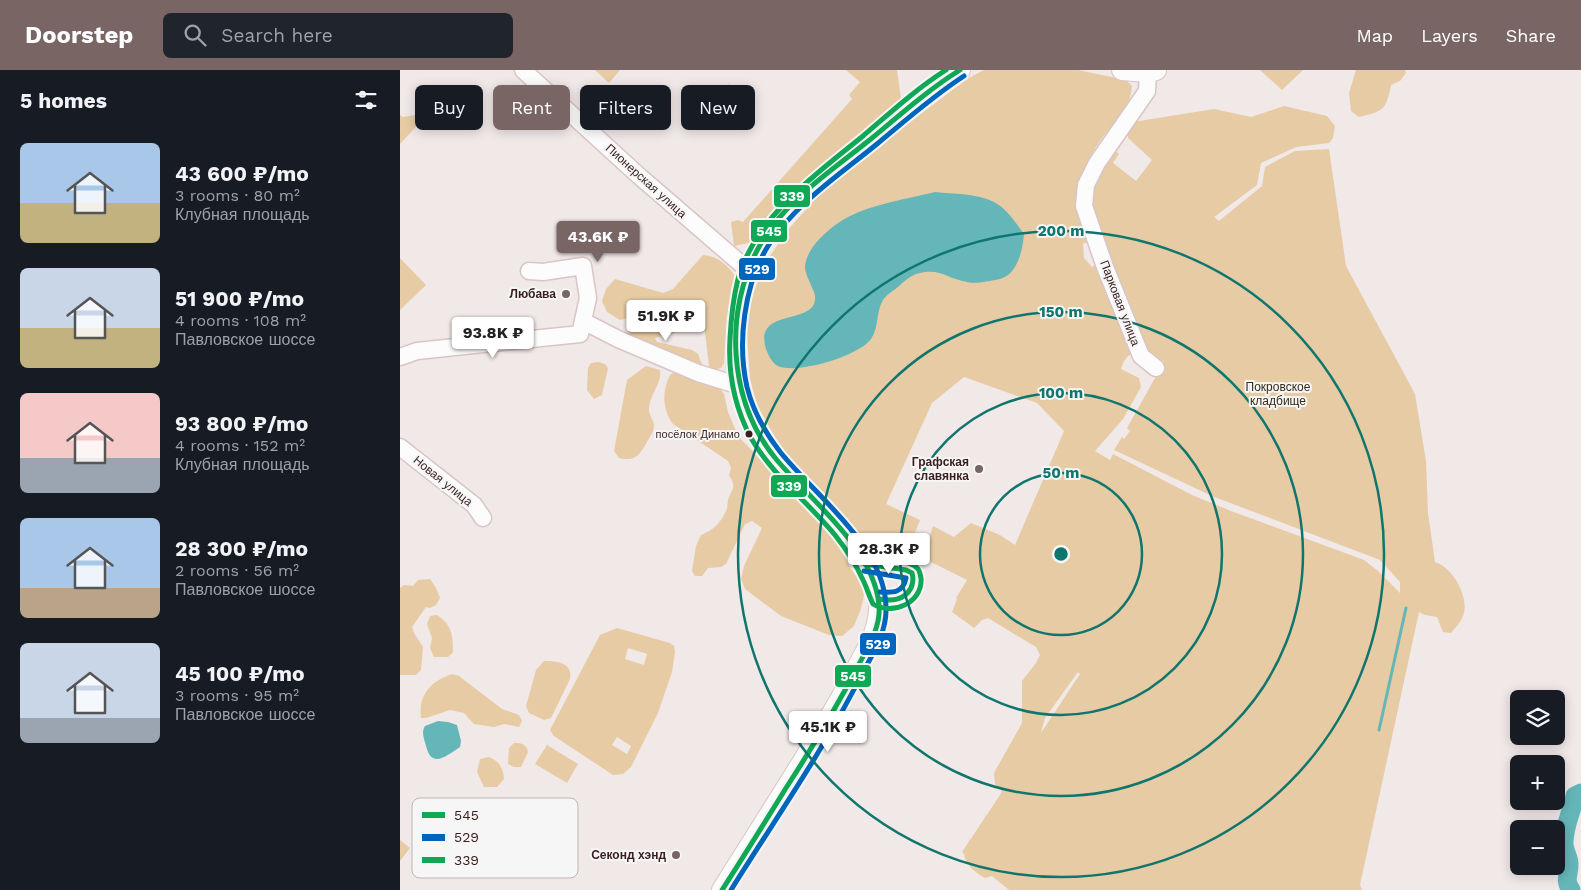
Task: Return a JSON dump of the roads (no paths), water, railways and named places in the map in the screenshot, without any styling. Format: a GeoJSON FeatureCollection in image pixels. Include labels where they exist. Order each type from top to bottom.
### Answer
{"type":"FeatureCollection","features":[{"type":"Feature","properties":{"kind":"main road"},"geometry":{"type":"LineString","coordinates":[[722,890],[844,694],[873,637],[878,623],[880,608],[873,581],[857,552],[826,512],[775,459],[759,435],[746,406],[740,386],[737,336],[740,301],[748,270],[770,230],[790,207],[923,96],[960,70]]}},
{"type":"Feature","properties":{"kind":"main road"},"geometry":{"type":"LineString","coordinates":[[1122,70],[1152,71]]}},
{"type":"Feature","properties":{"kind":"street","name":"Пионерская улица"},"geometry":{"type":"LineString","coordinates":[[523,70],[638,175],[748,270]]}},
{"type":"Feature","properties":{"kind":"street","name":"Парковая улица"},"geometry":{"type":"LineString","coordinates":[[1152,71],[1147,91],[1098,163],[1086,185],[1084,206],[1105,267],[1141,356],[1156,368]]}},
{"type":"Feature","properties":{"kind":"street"},"geometry":{"type":"LineString","coordinates":[[529,271],[543,272],[583,266],[588,298],[581,328]]}},
{"type":"Feature","properties":{"kind":"street"},"geometry":{"type":"LineString","coordinates":[[400,357],[417,351],[581,328],[618,339],[698,374],[740,386]]}},
{"type":"Feature","properties":{"kind":"street","name":"Новая улица"},"geometry":{"type":"LineString","coordinates":[[400,447],[474,505],[483,518]]}},
{"type":"Feature","properties":{"kind":"water"},"geometry":{"type":"Polygon","coordinates":[[[935,192],[980,197],[994,202],[1007,212],[1024,234],[1020,256],[1012,271],[1001,278],[976,283],[960,281],[931,272],[916,274],[884,298],[879,309],[874,335],[854,352],[826,363],[811,366],[785,368],[776,365],[766,349],[764,336],[769,327],[777,322],[807,311],[813,305],[815,295],[805,267],[806,259],[821,238],[841,221],[858,212],[935,192]]]}},
{"type":"Feature","properties":{"kind":"water"},"geometry":{"type":"Polygon","coordinates":[[[438,721],[457,725],[461,741],[460,747],[445,757],[436,759],[429,753],[423,733],[425,726],[438,721]]]}},
{"type":"Feature","properties":{"kind":"waterway"},"geometry":{"type":"LineString","coordinates":[[1379,730],[1406,608]]}},
{"type":"Feature","properties":{"kind":"waterway"},"geometry":{"type":"LineString","coordinates":[[1571,890],[1567,880],[1569,864],[1564,848],[1564,836],[1575,796],[1581,793]]}},
{"type":"Feature","properties":{"kind":"place","name":"Любава"},"geometry":{"type":"Point","coordinates":[566,294]}},
{"type":"Feature","properties":{"kind":"place","name":"посёлок Динамо"},"geometry":{"type":"Point","coordinates":[749,434]}},
{"type":"Feature","properties":{"kind":"place","name":"Графская славянка"},"geometry":{"type":"Point","coordinates":[979,469]}},
{"type":"Feature","properties":{"kind":"place","name":"Секонд хэнд"},"geometry":{"type":"Point","coordinates":[676,855]}},
{"type":"Feature","properties":{"kind":"park label","name":"Покровское кладбище"},"geometry":{"type":"Point","coordinates":[1278,394]}}]}
